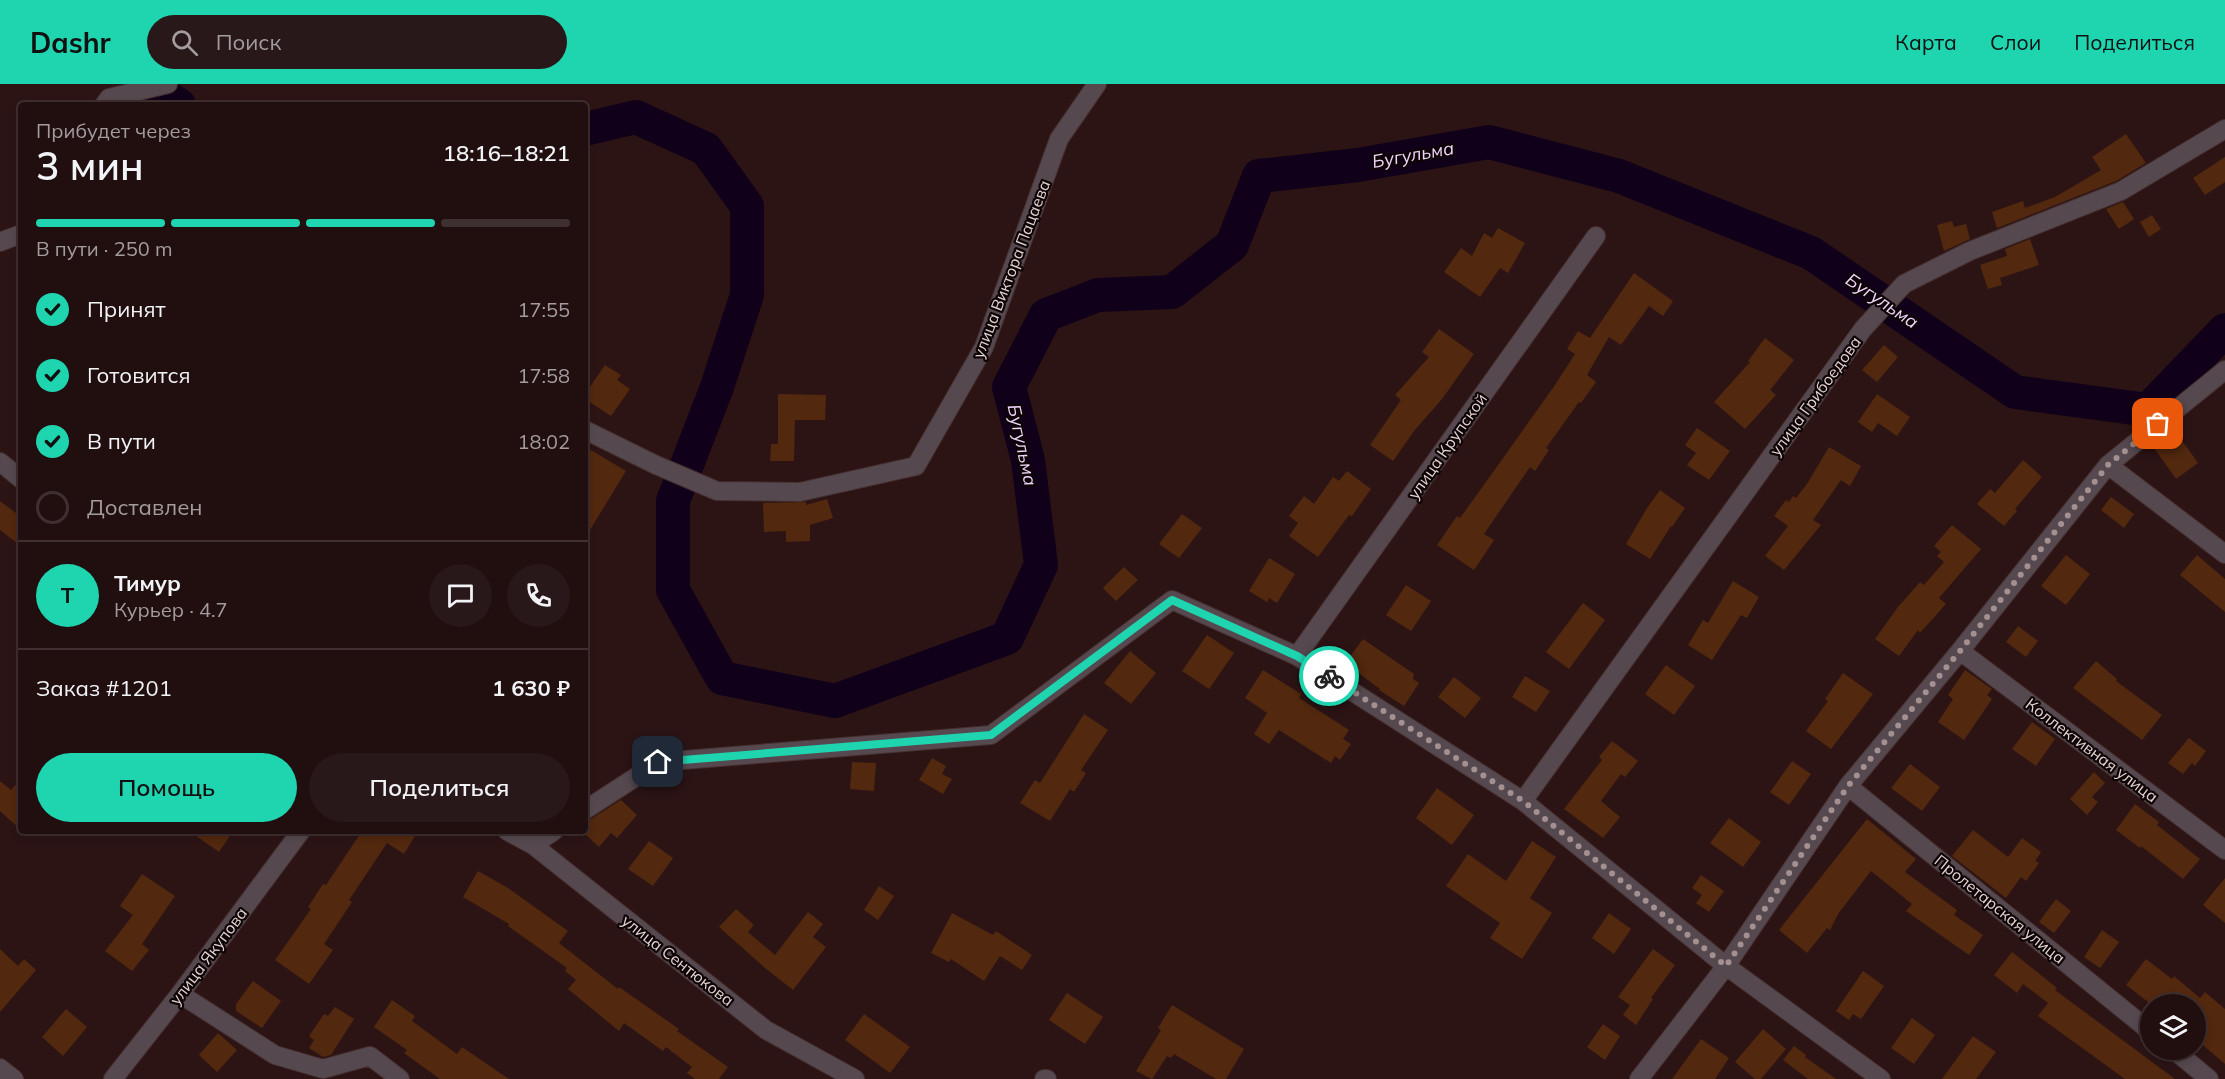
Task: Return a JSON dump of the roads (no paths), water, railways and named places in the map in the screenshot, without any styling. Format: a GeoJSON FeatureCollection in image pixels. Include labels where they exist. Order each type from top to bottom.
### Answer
{"type":"FeatureCollection","features":[{"type":"Feature","properties":{"kind":"street"},"geometry":{"type":"LineString","coordinates":[[106,102],[109,98],[168,84]]}},
{"type":"Feature","properties":{"kind":"street","name":"улица Виктора Пацаева"},"geometry":{"type":"LineString","coordinates":[[588,431],[717,491],[800,492],[916,466],[984,347],[1059,139],[1096,84]]}},
{"type":"Feature","properties":{"kind":"street","name":"улица Грибоедова"},"geometry":{"type":"LineString","coordinates":[[1523,801],[1863,329],[1904,284],[1970,251],[2121,191],[2225,129]]}},
{"type":"Feature","properties":{"kind":"street"},"geometry":{"type":"LineString","coordinates":[[0,242],[18,235]]}},
{"type":"Feature","properties":{"kind":"street","name":"улица Крупской"},"geometry":{"type":"LineString","coordinates":[[1297,656],[1596,236]]}},
{"type":"Feature","properties":{"kind":"street"},"geometry":{"type":"LineString","coordinates":[[1639,1079],[1726,966],[1848,786],[1960,651],[2108,465],[2225,370]]}},
{"type":"Feature","properties":{"kind":"street"},"geometry":{"type":"LineString","coordinates":[[0,462],[18,477]]}},
{"type":"Feature","properties":{"kind":"street"},"geometry":{"type":"LineString","coordinates":[[2108,465],[2225,554]]}},
{"type":"Feature","properties":{"kind":"street"},"geometry":{"type":"LineString","coordinates":[[588,808],[658,762],[991,735],[1172,600],[1297,656],[1523,801],[1726,966],[1881,1079]]}},
{"type":"Feature","properties":{"kind":"street","name":"Коллективная улица"},"geometry":{"type":"LineString","coordinates":[[1960,651],[2225,850]]}},
{"type":"Feature","properties":{"kind":"street","name":"Пролетарская улица"},"geometry":{"type":"LineString","coordinates":[[1848,786],[2140,1023]]}},
{"type":"Feature","properties":{"kind":"street","name":"улица Якупова"},"geometry":{"type":"LineString","coordinates":[[112,1079],[180,994],[299,834]]}},
{"type":"Feature","properties":{"kind":"street","name":"улица Сентюкова"},"geometry":{"type":"LineString","coordinates":[[513,834],[533,845],[766,1030],[855,1079]]}},
{"type":"Feature","properties":{"kind":"street"},"geometry":{"type":"LineString","coordinates":[[533,845],[550,834]]}},
{"type":"Feature","properties":{"kind":"street"},"geometry":{"type":"LineString","coordinates":[[180,994],[275,1055],[323,1069],[370,1056],[400,1079]]}},
{"type":"Feature","properties":{"kind":"street"},"geometry":{"type":"LineString","coordinates":[[2186,1060],[2209,1079]]}},
{"type":"Feature","properties":{"kind":"street"},"geometry":{"type":"LineString","coordinates":[[0,1068],[14,1079]]}},
{"type":"Feature","properties":{"kind":"waterway","name":"Бугульма"},"geometry":{"type":"LineString","coordinates":[[146,84],[174,102]]}},
{"type":"Feature","properties":{"kind":"waterway","name":"Бугульма"},"geometry":{"type":"LineString","coordinates":[[588,128],[636,117],[706,149],[747,206],[747,295],[717,387],[673,501],[673,590],[722,678],[835,701],[1007,638],[1041,565],[1028,460],[1009,387],[1046,315],[1098,295],[1172,292],[1232,245],[1259,176],[1358,165],[1489,142],[1619,176],[1811,253],[2015,392],[2148,410],[2225,330]]}}]}
